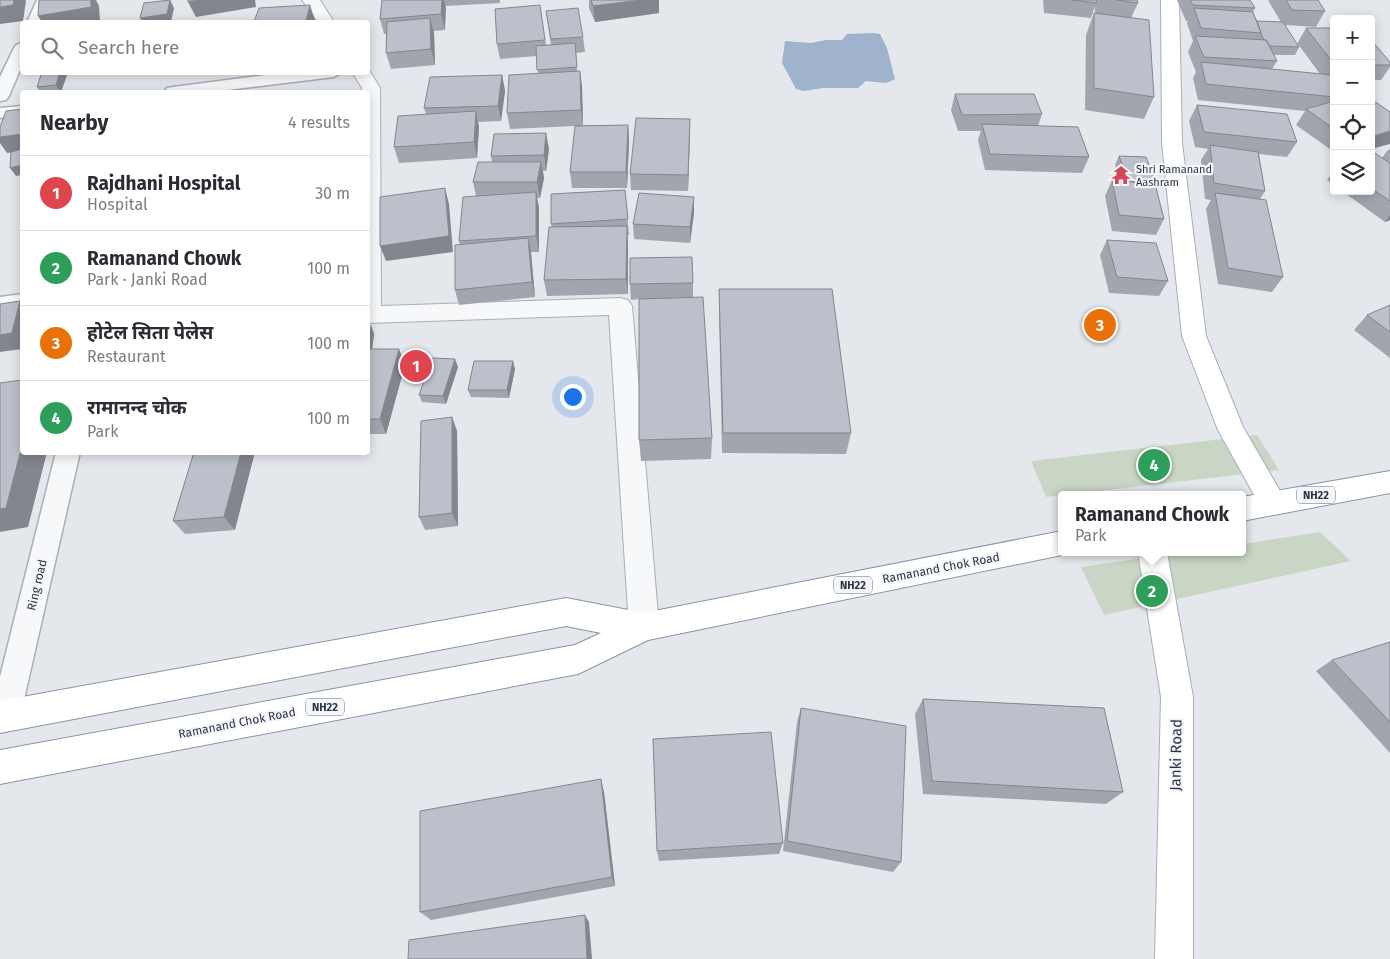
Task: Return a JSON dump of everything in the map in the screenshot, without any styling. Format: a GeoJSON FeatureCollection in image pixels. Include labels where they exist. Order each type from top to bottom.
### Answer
{"type":"FeatureCollection","features":[{"type":"Feature","properties":{"kind":"main road"},"geometry":{"type":"LineString","coordinates":[[1170,0],[1172,143],[1194,336],[1231,430],[1273,503]]}},
{"type":"Feature","properties":{"kind":"main road","name":"NH22"},"geometry":{"type":"LineString","coordinates":[[1246,508],[1390,482]]}},
{"type":"Feature","properties":{"kind":"main road","name":"Ramanand Chok Road"},"geometry":{"type":"LineString","coordinates":[[0,767],[578,659],[644,627],[1058,544]]}},
{"type":"Feature","properties":{"kind":"main road","name":"Janki Road"},"geometry":{"type":"LineString","coordinates":[[1153,556],[1176,697],[1174,959]]}},
{"type":"Feature","properties":{"kind":"main road","name":"Ramanand Chok Road"},"geometry":{"type":"LineString","coordinates":[[3,717],[566,612],[644,627]]}},
{"type":"Feature","properties":{"kind":"street"},"geometry":{"type":"LineString","coordinates":[[310,0],[325,20]]}},
{"type":"Feature","properties":{"kind":"street"},"geometry":{"type":"LineString","coordinates":[[363,75],[371,88],[370,154]]}},
{"type":"Feature","properties":{"kind":"street"},"geometry":{"type":"LineString","coordinates":[[370,314],[620,306],[644,627]]}},
{"type":"Feature","properties":{"kind":"lane"},"geometry":{"type":"LineString","coordinates":[[35,20],[45,0]]}},
{"type":"Feature","properties":{"kind":"lane"},"geometry":{"type":"LineString","coordinates":[[0,96],[20,52]]}},
{"type":"Feature","properties":{"kind":"lane"},"geometry":{"type":"LineString","coordinates":[[189,90],[310,75]]}},
{"type":"Feature","properties":{"kind":"lane"},"geometry":{"type":"LineString","coordinates":[[0,113],[20,111]]}},
{"type":"Feature","properties":{"kind":"lane"},"geometry":{"type":"LineString","coordinates":[[0,305],[20,302]]}},
{"type":"Feature","properties":{"kind":"lane","name":"Ring road"},"geometry":{"type":"LineString","coordinates":[[3,717],[67,455]]}},
{"type":"Feature","properties":{"kind":"green space"},"geometry":{"type":"Polygon","coordinates":[[[1257,435],[1279,470],[1098,491],[1058,491],[1058,496],[1046,497],[1031,461],[1257,435]]]}},
{"type":"Feature","properties":{"kind":"green space"},"geometry":{"type":"Polygon","coordinates":[[[1320,532],[1351,561],[1104,615],[1081,567],[1157,556],[1246,556],[1246,543],[1320,532]]]}},
{"type":"Feature","properties":{"kind":"water"},"geometry":{"type":"Polygon","coordinates":[[[847,34],[880,34],[887,48],[895,79],[886,83],[866,81],[858,88],[823,88],[804,91],[796,89],[782,63],[785,41],[811,43],[826,40],[842,40],[847,34]]]}},
{"type":"Feature","properties":{"kind":"building"},"geometry":{"type":"Polygon","coordinates":[[[0,0],[14,0],[13,5],[0,7],[0,0]]]}},
{"type":"Feature","properties":{"kind":"building"},"geometry":{"type":"Polygon","coordinates":[[[39,0],[91,0],[91,7],[38,16],[39,0]]]}},
{"type":"Feature","properties":{"kind":"building"},"geometry":{"type":"Polygon","coordinates":[[[170,0],[167,14],[140,18],[144,3],[170,0]]]}},
{"type":"Feature","properties":{"kind":"building"},"geometry":{"type":"Polygon","coordinates":[[[382,0],[442,0],[441,14],[380,19],[382,0]]]}},
{"type":"Feature","properties":{"kind":"building"},"geometry":{"type":"Polygon","coordinates":[[[591,0],[642,0],[593,6],[591,0]]]}},
{"type":"Feature","properties":{"kind":"building"},"geometry":{"type":"Polygon","coordinates":[[[1072,0],[1096,0],[1097,3],[1072,0]]]}},
{"type":"Feature","properties":{"kind":"building"},"geometry":{"type":"Polygon","coordinates":[[[1116,0],[1137,0],[1138,3],[1116,0]]]}},
{"type":"Feature","properties":{"kind":"building"},"geometry":{"type":"Polygon","coordinates":[[[1190,0],[1250,0],[1255,8],[1193,5],[1190,0]]]}},
{"type":"Feature","properties":{"kind":"building"},"geometry":{"type":"Polygon","coordinates":[[[1286,0],[1318,0],[1325,11],[1292,10],[1286,0]]]}},
{"type":"Feature","properties":{"kind":"building"},"geometry":{"type":"Polygon","coordinates":[[[310,5],[306,20],[255,20],[259,8],[310,5]]]}},
{"type":"Feature","properties":{"kind":"building"},"geometry":{"type":"Polygon","coordinates":[[[540,5],[545,40],[497,44],[495,9],[540,5]]]}},
{"type":"Feature","properties":{"kind":"building"},"geometry":{"type":"Polygon","coordinates":[[[578,8],[583,37],[551,39],[546,11],[578,8]]]}},
{"type":"Feature","properties":{"kind":"building"},"geometry":{"type":"Polygon","coordinates":[[[1194,8],[1253,12],[1261,33],[1201,28],[1194,8]]]}},
{"type":"Feature","properties":{"kind":"building"},"geometry":{"type":"Polygon","coordinates":[[[1094,13],[1149,20],[1154,97],[1094,88],[1094,13]]]}},
{"type":"Feature","properties":{"kind":"building"},"geometry":{"type":"Polygon","coordinates":[[[430,18],[431,49],[386,53],[387,22],[430,18]]]}},
{"type":"Feature","properties":{"kind":"building"},"geometry":{"type":"Polygon","coordinates":[[[1257,21],[1283,22],[1299,47],[1270,46],[1264,40],[1257,21]]]}},
{"type":"Feature","properties":{"kind":"building"},"geometry":{"type":"Polygon","coordinates":[[[1306,28],[1330,28],[1330,59],[1306,28]]]}},
{"type":"Feature","properties":{"kind":"building"},"geometry":{"type":"Polygon","coordinates":[[[1195,36],[1266,40],[1277,61],[1204,57],[1195,36]]]}},
{"type":"Feature","properties":{"kind":"building"},"geometry":{"type":"Polygon","coordinates":[[[575,43],[577,67],[537,70],[536,46],[575,43]]]}},
{"type":"Feature","properties":{"kind":"building"},"geometry":{"type":"Polygon","coordinates":[[[1375,45],[1390,62],[1390,65],[1375,65],[1375,45]]]}},
{"type":"Feature","properties":{"kind":"building"},"geometry":{"type":"Polygon","coordinates":[[[1201,62],[1330,75],[1330,97],[1206,84],[1201,62]]]}},
{"type":"Feature","properties":{"kind":"building"},"geometry":{"type":"Polygon","coordinates":[[[580,71],[581,110],[507,113],[509,75],[580,71]]]}},
{"type":"Feature","properties":{"kind":"building"},"geometry":{"type":"Polygon","coordinates":[[[41,75],[59,75],[56,85],[37,87],[41,75]]]}},
{"type":"Feature","properties":{"kind":"building"},"geometry":{"type":"Polygon","coordinates":[[[502,75],[498,106],[424,108],[430,77],[502,75]]]}},
{"type":"Feature","properties":{"kind":"building"},"geometry":{"type":"Polygon","coordinates":[[[955,94],[1034,94],[1042,114],[962,115],[955,94]]]}},
{"type":"Feature","properties":{"kind":"building"},"geometry":{"type":"Polygon","coordinates":[[[1330,102],[1330,126],[1306,109],[1330,102]]]}},
{"type":"Feature","properties":{"kind":"building"},"geometry":{"type":"Polygon","coordinates":[[[1375,102],[1390,112],[1390,131],[1375,136],[1375,102]]]}},
{"type":"Feature","properties":{"kind":"building"},"geometry":{"type":"Polygon","coordinates":[[[1197,105],[1287,114],[1297,142],[1204,132],[1197,105]]]}},
{"type":"Feature","properties":{"kind":"building"},"geometry":{"type":"Polygon","coordinates":[[[20,109],[20,134],[0,137],[0,127],[6,111],[20,109]]]}},
{"type":"Feature","properties":{"kind":"building"},"geometry":{"type":"Polygon","coordinates":[[[476,111],[474,142],[394,147],[398,116],[476,111]]]}},
{"type":"Feature","properties":{"kind":"building"},"geometry":{"type":"Polygon","coordinates":[[[636,118],[690,119],[688,175],[630,174],[636,118]]]}},
{"type":"Feature","properties":{"kind":"building"},"geometry":{"type":"Polygon","coordinates":[[[982,124],[1078,127],[1089,157],[990,154],[982,124]]]}},
{"type":"Feature","properties":{"kind":"building"},"geometry":{"type":"Polygon","coordinates":[[[628,125],[626,172],[570,172],[575,126],[628,125]]]}},
{"type":"Feature","properties":{"kind":"building"},"geometry":{"type":"Polygon","coordinates":[[[546,133],[544,155],[491,156],[494,134],[546,133]]]}},
{"type":"Feature","properties":{"kind":"building"},"geometry":{"type":"Polygon","coordinates":[[[1210,145],[1258,152],[1265,191],[1214,183],[1210,145]]]}},
{"type":"Feature","properties":{"kind":"building"},"geometry":{"type":"Polygon","coordinates":[[[20,150],[20,166],[10,168],[11,152],[20,150]]]}},
{"type":"Feature","properties":{"kind":"building"},"geometry":{"type":"Polygon","coordinates":[[[1375,153],[1390,163],[1390,201],[1375,191],[1375,153]]]}},
{"type":"Feature","properties":{"kind":"building"},"geometry":{"type":"Polygon","coordinates":[[[1119,156],[1146,157],[1157,185],[1128,181],[1119,156]]]}},
{"type":"Feature","properties":{"kind":"building"},"geometry":{"type":"Polygon","coordinates":[[[478,162],[541,162],[537,182],[473,182],[478,162]]]}},
{"type":"Feature","properties":{"kind":"building"},"geometry":{"type":"Polygon","coordinates":[[[1112,180],[1155,184],[1164,219],[1119,215],[1112,180]]]}},
{"type":"Feature","properties":{"kind":"building"},"geometry":{"type":"Polygon","coordinates":[[[445,188],[449,236],[380,246],[380,197],[445,188]]]}},
{"type":"Feature","properties":{"kind":"building"},"geometry":{"type":"Polygon","coordinates":[[[625,190],[628,219],[551,224],[551,194],[625,190]]]}},
{"type":"Feature","properties":{"kind":"building"},"geometry":{"type":"Polygon","coordinates":[[[536,192],[536,236],[459,241],[463,197],[536,192]]]}},
{"type":"Feature","properties":{"kind":"building"},"geometry":{"type":"Polygon","coordinates":[[[639,193],[694,197],[690,227],[633,224],[639,193]]]}},
{"type":"Feature","properties":{"kind":"building"},"geometry":{"type":"Polygon","coordinates":[[[1215,193],[1266,200],[1283,277],[1228,268],[1215,193]]]}},
{"type":"Feature","properties":{"kind":"building"},"geometry":{"type":"Polygon","coordinates":[[[627,226],[626,279],[544,280],[549,227],[627,226]]]}},
{"type":"Feature","properties":{"kind":"building"},"geometry":{"type":"Polygon","coordinates":[[[528,238],[532,282],[455,290],[455,245],[528,238]]]}},
{"type":"Feature","properties":{"kind":"building"},"geometry":{"type":"Polygon","coordinates":[[[1107,240],[1156,243],[1168,281],[1117,277],[1107,240]]]}},
{"type":"Feature","properties":{"kind":"building"},"geometry":{"type":"Polygon","coordinates":[[[692,257],[693,283],[630,284],[630,258],[692,257]]]}},
{"type":"Feature","properties":{"kind":"building"},"geometry":{"type":"Polygon","coordinates":[[[719,289],[832,289],[851,433],[723,433],[719,289]]]}},
{"type":"Feature","properties":{"kind":"building"},"geometry":{"type":"Polygon","coordinates":[[[703,297],[712,438],[639,440],[639,299],[703,297]]]}},
{"type":"Feature","properties":{"kind":"building"},"geometry":{"type":"Polygon","coordinates":[[[20,301],[12,333],[0,335],[0,304],[20,301]]]}},
{"type":"Feature","properties":{"kind":"building"},"geometry":{"type":"Polygon","coordinates":[[[1390,305],[1390,332],[1367,315],[1390,305]]]}},
{"type":"Feature","properties":{"kind":"building"},"geometry":{"type":"Polygon","coordinates":[[[370,349],[399,349],[380,419],[370,419],[370,349]]]}},
{"type":"Feature","properties":{"kind":"building"},"geometry":{"type":"Polygon","coordinates":[[[432,358],[455,359],[443,396],[419,395],[432,358]]]}},
{"type":"Feature","properties":{"kind":"building"},"geometry":{"type":"Polygon","coordinates":[[[474,361],[513,361],[507,390],[468,390],[474,361]]]}},
{"type":"Feature","properties":{"kind":"building"},"geometry":{"type":"Polygon","coordinates":[[[20,380],[20,454],[6,508],[0,509],[0,383],[20,380]]]}},
{"type":"Feature","properties":{"kind":"building"},"geometry":{"type":"Polygon","coordinates":[[[452,417],[452,513],[419,517],[421,421],[452,417]]]}},
{"type":"Feature","properties":{"kind":"building"},"geometry":{"type":"Polygon","coordinates":[[[193,455],[240,455],[224,517],[173,521],[193,455]]]}},
{"type":"Feature","properties":{"kind":"building"},"geometry":{"type":"Polygon","coordinates":[[[1390,642],[1390,722],[1332,660],[1390,642]]]}},
{"type":"Feature","properties":{"kind":"building"},"geometry":{"type":"Polygon","coordinates":[[[923,699],[1104,708],[1123,792],[932,781],[923,699]]]}},
{"type":"Feature","properties":{"kind":"building"},"geometry":{"type":"Polygon","coordinates":[[[801,708],[906,726],[901,862],[787,841],[801,708]]]}},
{"type":"Feature","properties":{"kind":"building"},"geometry":{"type":"Polygon","coordinates":[[[771,732],[783,843],[657,851],[653,739],[771,732]]]}},
{"type":"Feature","properties":{"kind":"building"},"geometry":{"type":"Polygon","coordinates":[[[601,779],[612,877],[420,912],[420,811],[601,779]]]}},
{"type":"Feature","properties":{"kind":"building"},"geometry":{"type":"Polygon","coordinates":[[[585,915],[587,959],[408,959],[409,940],[585,915]]]}},
{"type":"Feature","properties":{"kind":"place","name":"Shri Ramanand Aashram"},"geometry":{"type":"Point","coordinates":[1121,175]}},
{"type":"Feature","properties":{"kind":"place","name":"होटेल सिता पेलेस"},"geometry":{"type":"Point","coordinates":[1100,325]}},
{"type":"Feature","properties":{"kind":"place","name":"Rajdhani Hospital"},"geometry":{"type":"Point","coordinates":[416,366]}},
{"type":"Feature","properties":{"kind":"place","name":"रामानन्द चोक"},"geometry":{"type":"Point","coordinates":[1154,465]}},
{"type":"Feature","properties":{"kind":"place","name":"Ramanand Chowk"},"geometry":{"type":"Point","coordinates":[1152,591]}}]}
